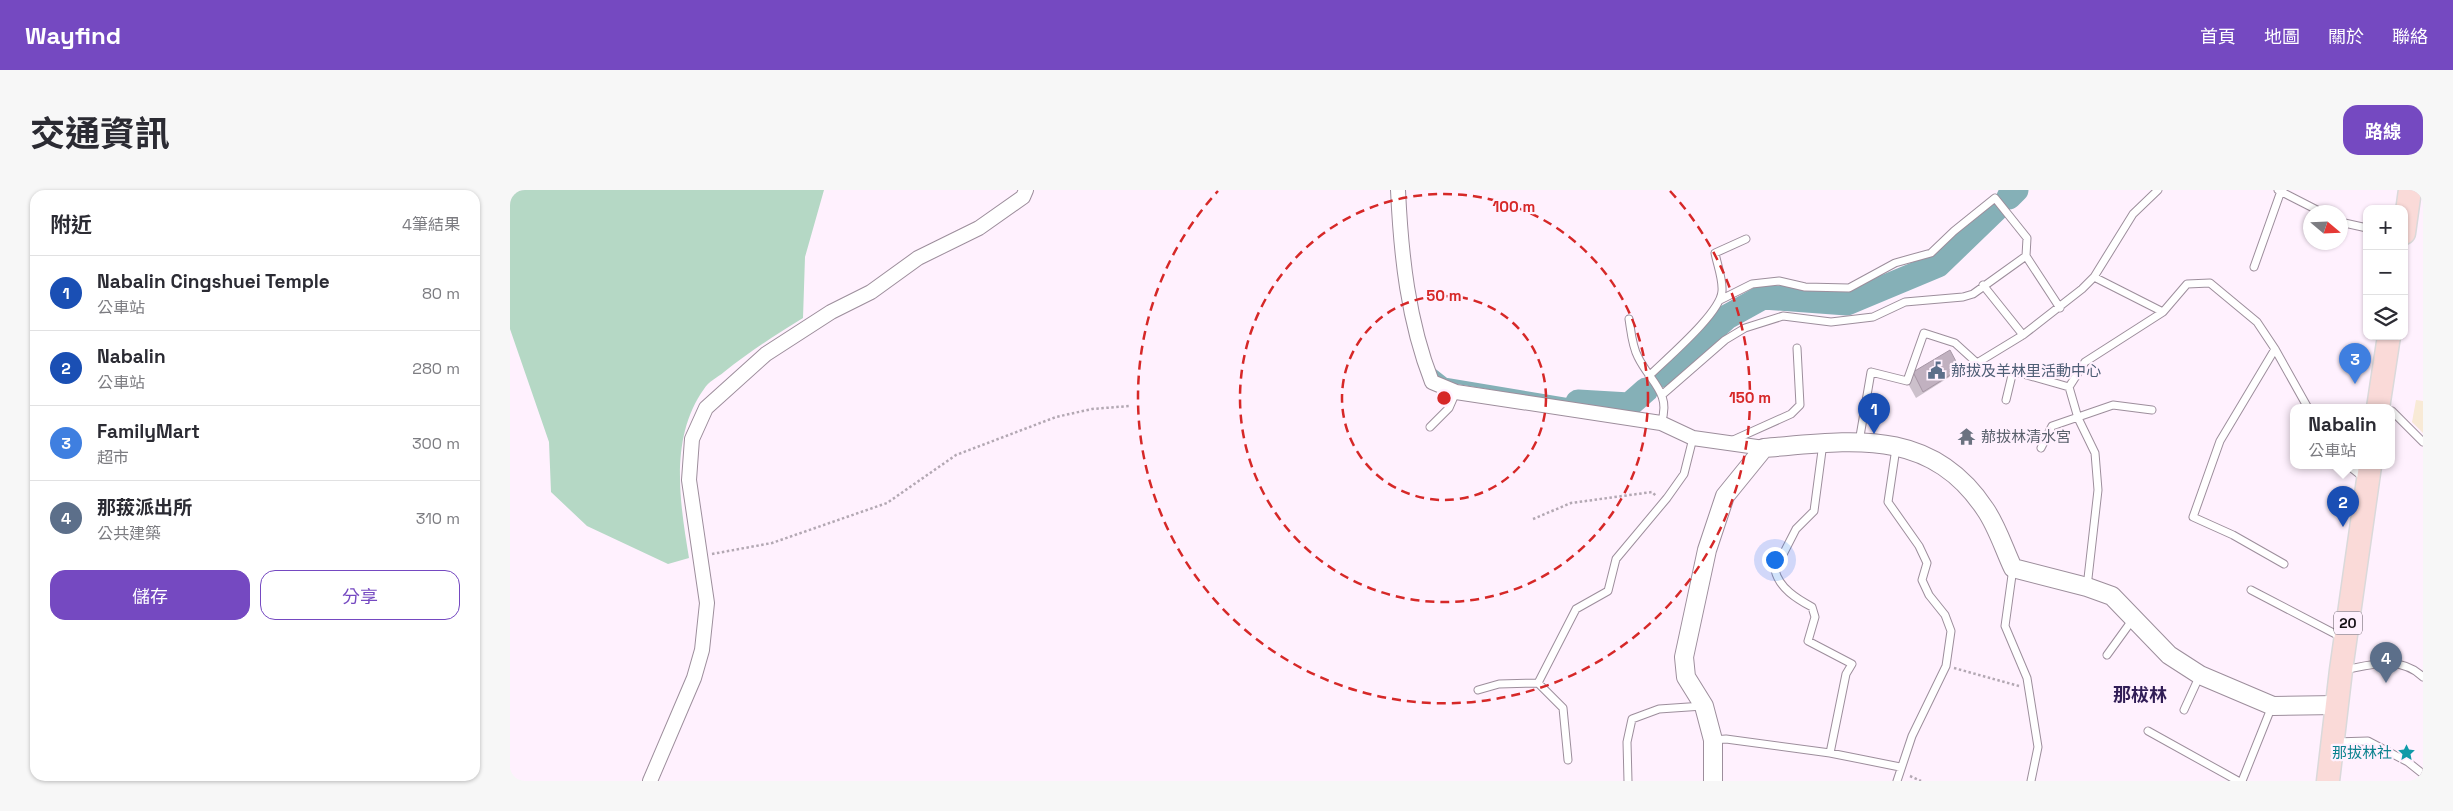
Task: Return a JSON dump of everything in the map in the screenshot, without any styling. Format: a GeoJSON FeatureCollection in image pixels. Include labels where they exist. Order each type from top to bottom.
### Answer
{"type":"FeatureCollection","features":[{"type":"Feature","properties":{"kind":"main road"},"geometry":{"type":"LineString","coordinates":[[2408,205],[2410,190]]}},
{"type":"Feature","properties":{"kind":"main road"},"geometry":{"type":"LineString","coordinates":[[2384,404],[2389,340]]}},
{"type":"Feature","properties":{"kind":"main road","name":"20"},"geometry":{"type":"LineString","coordinates":[[2328,781],[2345,640],[2369,474]]}},
{"type":"Feature","properties":{"kind":"street"},"geometry":{"type":"LineString","coordinates":[[650,781],[694,678],[702,650],[707,603],[698,557],[689,480],[692,439],[706,408],[766,354],[831,312],[871,292],[918,258],[979,228],[1024,197],[1026,190]]}},
{"type":"Feature","properties":{"kind":"street"},"geometry":{"type":"LineString","coordinates":[[1398,190],[1400,233],[1419,348],[1432,382],[1456,392],[1661,423],[1693,438],[1726,443],[1764,448],[1859,442],[1897,445],[1928,455],[1946,467],[1985,509],[2013,568],[2087,587],[2112,596],[2134,616],[2170,655],[2200,674],[2272,706],[2337,705]]}},
{"type":"Feature","properties":{"kind":"street"},"geometry":{"type":"LineString","coordinates":[[1713,781],[1714,740],[1704,706],[1686,677],[1684,657],[1708,550],[1725,496],[1764,448]]}},
{"type":"Feature","properties":{"kind":"lane"},"geometry":{"type":"LineString","coordinates":[[1859,442],[1871,372],[1907,381],[1924,333],[1955,344],[1977,363],[2023,335],[2060,308],[2094,277],[2133,214],[2158,190]]}},
{"type":"Feature","properties":{"kind":"lane"},"geometry":{"type":"LineString","coordinates":[[2254,266],[2279,191],[2307,205]]}},
{"type":"Feature","properties":{"kind":"lane"},"geometry":{"type":"LineString","coordinates":[[1720,300],[1752,284],[1779,282],[1805,287],[1849,288],[1895,263],[1932,253],[1954,231],[1995,198],[2027,238],[2026,256],[2060,308]]}},
{"type":"Feature","properties":{"kind":"lane"},"geometry":{"type":"LineString","coordinates":[[2348,224],[2363,227]]}},
{"type":"Feature","properties":{"kind":"lane"},"geometry":{"type":"LineString","coordinates":[[1649,376],[1712,313],[1720,300],[1722,290],[1715,253],[1746,239]]}},
{"type":"Feature","properties":{"kind":"lane"},"geometry":{"type":"LineString","coordinates":[[1663,394],[1725,340],[1745,328],[1783,316],[1831,322],[1873,318],[1906,302],[1963,297],[1974,294],[1983,285],[2026,256]]}},
{"type":"Feature","properties":{"kind":"lane"},"geometry":{"type":"LineString","coordinates":[[2094,277],[2163,312]]}},
{"type":"Feature","properties":{"kind":"lane"},"geometry":{"type":"LineString","coordinates":[[2068,387],[2084,362],[2163,312],[2187,284],[2210,283],[2257,322],[2275,349],[2306,404]]}},
{"type":"Feature","properties":{"kind":"lane"},"geometry":{"type":"LineString","coordinates":[[1983,285],[2023,335]]}},
{"type":"Feature","properties":{"kind":"lane"},"geometry":{"type":"LineString","coordinates":[[1629,319],[1637,355],[1649,376],[1663,394],[1665,410],[1661,423]]}},
{"type":"Feature","properties":{"kind":"lane"},"geometry":{"type":"LineString","coordinates":[[1726,443],[1791,414],[1800,405],[1797,348]]}},
{"type":"Feature","properties":{"kind":"lane"},"geometry":{"type":"LineString","coordinates":[[2275,349],[2220,441],[2193,517],[2233,535],[2284,564]]}},
{"type":"Feature","properties":{"kind":"lane"},"geometry":{"type":"LineString","coordinates":[[2006,400],[2013,371],[2068,387]]}},
{"type":"Feature","properties":{"kind":"lane"},"geometry":{"type":"LineString","coordinates":[[2068,387],[2078,418],[2095,453],[2098,490],[2087,587]]}},
{"type":"Feature","properties":{"kind":"lane"},"geometry":{"type":"LineString","coordinates":[[1430,427],[1449,408],[1456,392]]}},
{"type":"Feature","properties":{"kind":"lane"},"geometry":{"type":"LineString","coordinates":[[2041,448],[2052,426],[2113,405],[2152,410]]}},
{"type":"Feature","properties":{"kind":"lane"},"geometry":{"type":"LineString","coordinates":[[2395,417],[2423,442]]}},
{"type":"Feature","properties":{"kind":"lane"},"geometry":{"type":"LineString","coordinates":[[1538,682],[1576,609],[1608,591],[1616,559],[1664,502],[1684,474],[1693,438]]}},
{"type":"Feature","properties":{"kind":"lane"},"geometry":{"type":"LineString","coordinates":[[1824,443],[1814,511],[1796,529],[1775,570],[1777,579],[1797,599],[1812,607],[1815,617],[1808,641],[1852,664],[1846,674],[1830,753]]}},
{"type":"Feature","properties":{"kind":"lane"},"geometry":{"type":"LineString","coordinates":[[1897,445],[1888,502],[1919,546],[1926,563],[1922,580],[1929,595],[1944,615],[1951,631],[1946,666],[1912,736],[1900,767],[1897,781]]}},
{"type":"Feature","properties":{"kind":"lane"},"geometry":{"type":"LineString","coordinates":[[2356,469],[2369,474]]}},
{"type":"Feature","properties":{"kind":"lane"},"geometry":{"type":"LineString","coordinates":[[2013,568],[2005,626],[2027,678],[2029,689],[2038,747],[2031,781]]}},
{"type":"Feature","properties":{"kind":"lane"},"geometry":{"type":"LineString","coordinates":[[2251,590],[2345,640]]}},
{"type":"Feature","properties":{"kind":"lane"},"geometry":{"type":"LineString","coordinates":[[2107,655],[2134,616]]}},
{"type":"Feature","properties":{"kind":"lane"},"geometry":{"type":"LineString","coordinates":[[2341,670],[2384,663],[2404,664],[2423,677]]}},
{"type":"Feature","properties":{"kind":"lane"},"geometry":{"type":"LineString","coordinates":[[2184,710],[2200,674]]}},
{"type":"Feature","properties":{"kind":"lane"},"geometry":{"type":"LineString","coordinates":[[1478,690],[1499,684],[1538,682]]}},
{"type":"Feature","properties":{"kind":"lane"},"geometry":{"type":"LineString","coordinates":[[1538,682],[1562,708],[1568,760]]}},
{"type":"Feature","properties":{"kind":"lane"},"geometry":{"type":"LineString","coordinates":[[1628,781],[1627,742],[1632,719],[1659,709],[1704,706]]}},
{"type":"Feature","properties":{"kind":"lane"},"geometry":{"type":"LineString","coordinates":[[2242,781],[2272,706]]}},
{"type":"Feature","properties":{"kind":"lane"},"geometry":{"type":"LineString","coordinates":[[2148,731],[2238,781]]}},
{"type":"Feature","properties":{"kind":"lane"},"geometry":{"type":"LineString","coordinates":[[1714,740],[1726,739],[1830,753],[1900,767]]}},
{"type":"Feature","properties":{"kind":"lane"},"geometry":{"type":"LineString","coordinates":[[2332,742],[2368,741],[2408,762],[2423,774]]}},
{"type":"Feature","properties":{"kind":"path"},"geometry":{"type":"LineString","coordinates":[[698,557],[772,543],[887,503],[956,455],[1056,417],[1092,409],[1129,406]]}},
{"type":"Feature","properties":{"kind":"path"},"geometry":{"type":"LineString","coordinates":[[1533,519],[1571,503],[1652,492],[1664,502]]}},
{"type":"Feature","properties":{"kind":"path"},"geometry":{"type":"LineString","coordinates":[[1946,666],[2029,689]]}},
{"type":"Feature","properties":{"kind":"shaded area"},"geometry":{"type":"Polygon","coordinates":[[[2416,400],[2423,401],[2423,433],[2412,422],[2416,400]]]}},
{"type":"Feature","properties":{"kind":"green space"},"geometry":{"type":"Polygon","coordinates":[[[510,190],[824,190],[805,257],[803,318],[772,337],[706,386],[693,408],[686,428],[680,471],[683,515],[689,558],[668,564],[587,526],[551,492],[549,442],[510,329],[510,190]]]}},
{"type":"Feature","properties":{"kind":"building","name":"𦰡拔及羊林里活動中心"},"geometry":{"type":"Polygon","coordinates":[[[1950,350],[1960,369],[1923,392],[1913,372],[1950,350]]]}},
{"type":"Feature","properties":{"kind":"waterway"},"geometry":{"type":"LineString","coordinates":[[2009,197],[2016,190]]}},
{"type":"Feature","properties":{"kind":"waterway"},"geometry":{"type":"LineString","coordinates":[[1663,375],[1727,317],[1763,297],[1847,303],[1938,265],[1996,209]]}},
{"type":"Feature","properties":{"kind":"waterway"},"geometry":{"type":"LineString","coordinates":[[1432,369],[1446,380],[1578,402]]}},
{"type":"Feature","properties":{"kind":"waterway"},"geometry":{"type":"LineString","coordinates":[[1578,402],[1629,405],[1646,390]]}},
{"type":"Feature","properties":{"kind":"place","name":"𦰡拔及羊林里活動中心"},"geometry":{"type":"Point","coordinates":[1937,370]}},
{"type":"Feature","properties":{"kind":"place","name":"FamilyMart"},"geometry":{"type":"Point","coordinates":[2355,384]}},
{"type":"Feature","properties":{"kind":"place","name":"Nabalin Cingshuei Temple"},"geometry":{"type":"Point","coordinates":[1874,434]}},
{"type":"Feature","properties":{"kind":"place","name":"𦰡拔林清水宮"},"geometry":{"type":"Point","coordinates":[1967,436]}},
{"type":"Feature","properties":{"kind":"place","name":"Nabalin"},"geometry":{"type":"Point","coordinates":[2343,527]}},
{"type":"Feature","properties":{"kind":"place","name":"那菝派出所"},"geometry":{"type":"Point","coordinates":[2386,683]}},
{"type":"Feature","properties":{"kind":"place","name":"那拔林社"},"geometry":{"type":"Point","coordinates":[2406,752]}},
{"type":"Feature","properties":{"kind":"district","name":"那柭林"},"geometry":{"type":"Point","coordinates":[2140,694]}}]}
